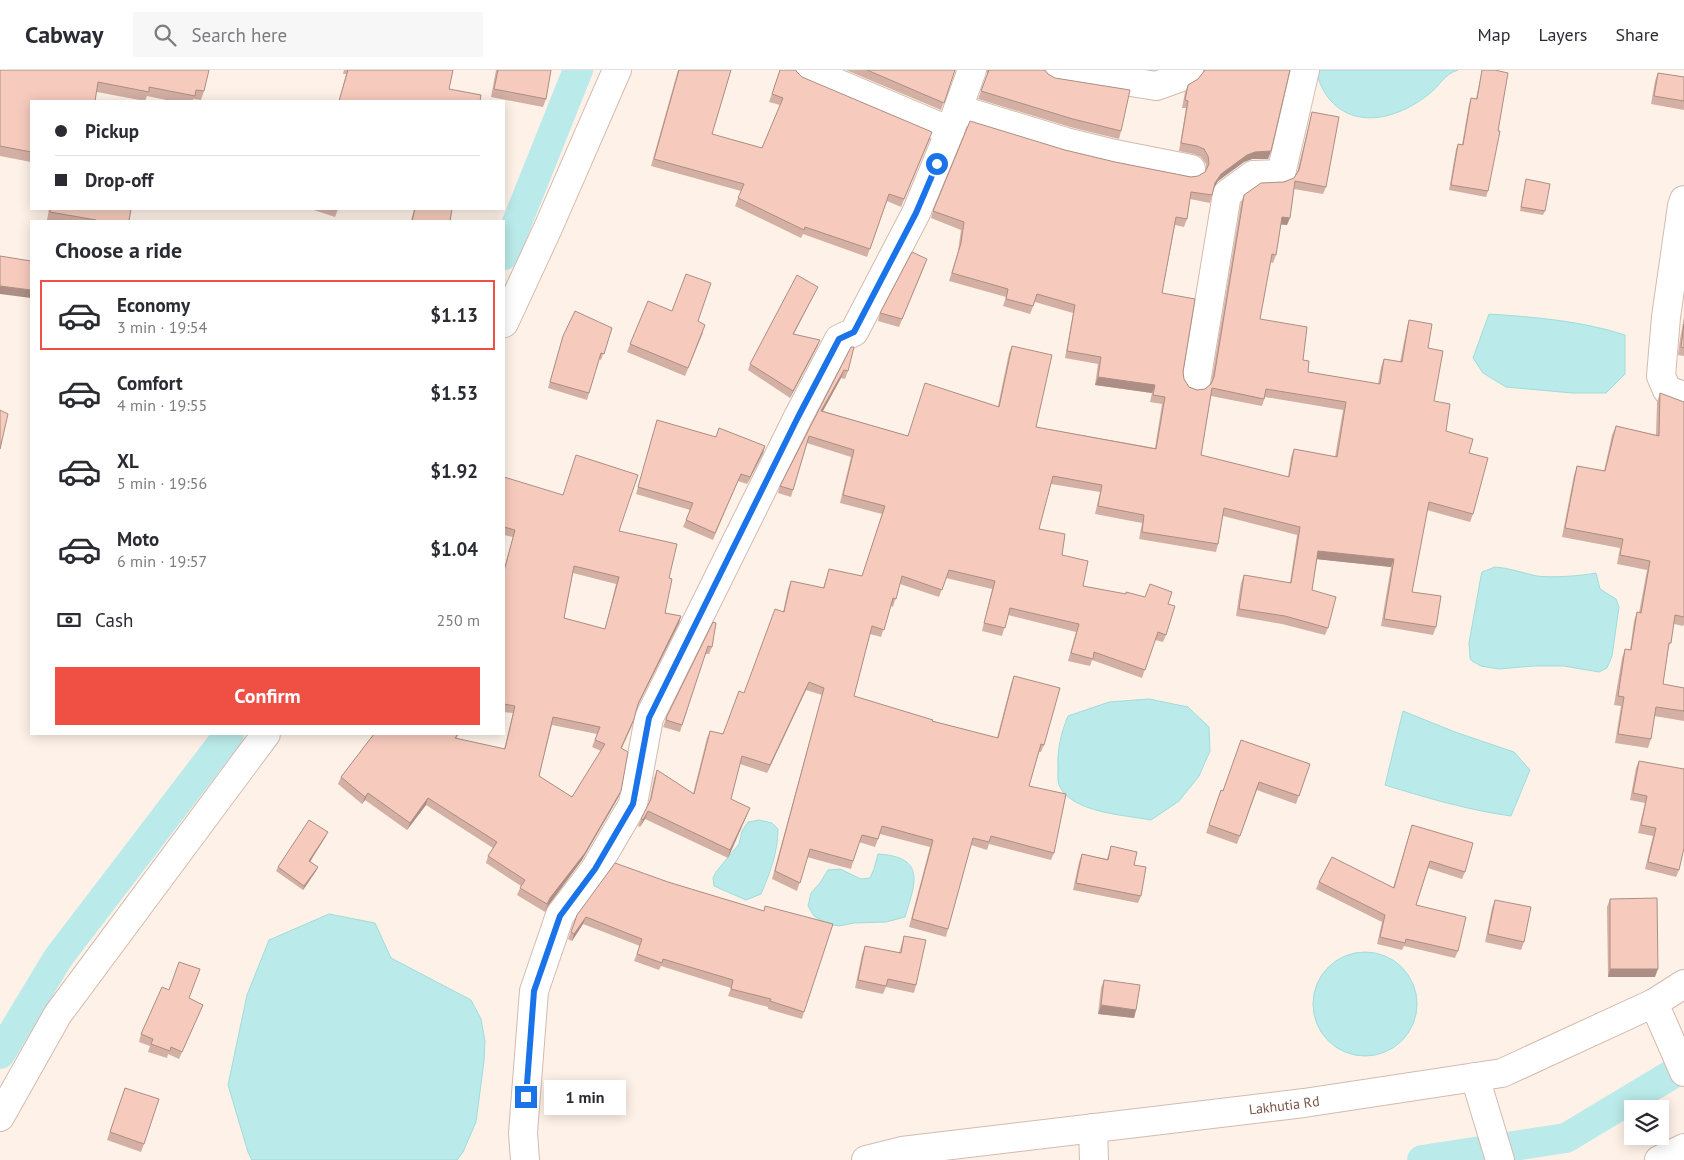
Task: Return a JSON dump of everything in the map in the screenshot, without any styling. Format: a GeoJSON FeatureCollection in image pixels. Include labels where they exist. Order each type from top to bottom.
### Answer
{"type":"FeatureCollection","features":[{"type":"Feature","properties":{"kind":"street"},"geometry":{"type":"LineString","coordinates":[[505,321],[548,228],[616,70]]}},
{"type":"Feature","properties":{"kind":"street"},"geometry":{"type":"LineString","coordinates":[[806,70],[954,120],[1191,169]]}},
{"type":"Feature","properties":{"kind":"street"},"geometry":{"type":"LineString","coordinates":[[525,1160],[523,1133],[534,991],[560,916],[595,869],[633,804],[649,718],[798,417],[839,339],[854,332],[916,213],[972,70]]}},
{"type":"Feature","properties":{"kind":"street"},"geometry":{"type":"LineString","coordinates":[[1055,70],[1156,86],[1184,76],[1189,70]]}},
{"type":"Feature","properties":{"kind":"street"},"geometry":{"type":"LineString","coordinates":[[1196,382],[1227,194],[1253,175],[1282,174],[1305,70]]}},
{"type":"Feature","properties":{"kind":"street"},"geometry":{"type":"LineString","coordinates":[[1684,200],[1668,307],[1661,376],[1667,390],[1684,396]]}},
{"type":"Feature","properties":{"kind":"street"},"geometry":{"type":"LineString","coordinates":[[0,1117],[58,1014],[265,735]]}},
{"type":"Feature","properties":{"kind":"street","name":"Lakhutia Rd"},"geometry":{"type":"LineString","coordinates":[[866,1160],[902,1151],[1304,1103],[1502,1073],[1654,1003],[1684,984]]}},
{"type":"Feature","properties":{"kind":"street"},"geometry":{"type":"LineString","coordinates":[[1654,1003],[1684,1072]]}},
{"type":"Feature","properties":{"kind":"street"},"geometry":{"type":"LineString","coordinates":[[1475,1077],[1500,1160]]}},
{"type":"Feature","properties":{"kind":"street"},"geometry":{"type":"LineString","coordinates":[[1093,1128],[1094,1160]]}},
{"type":"Feature","properties":{"kind":"street"},"geometry":{"type":"LineString","coordinates":[[1659,1160],[1684,1148]]}},
{"type":"Feature","properties":{"kind":"water"},"geometry":{"type":"Polygon","coordinates":[[[1318,70],[1458,70],[1449,74],[1433,91],[1406,109],[1394,114],[1367,118],[1354,116],[1342,110],[1331,101],[1320,82],[1318,70]]]}},
{"type":"Feature","properties":{"kind":"water"},"geometry":{"type":"Polygon","coordinates":[[[1489,314],[1575,323],[1625,335],[1625,374],[1606,393],[1572,393],[1506,387],[1483,373],[1473,358],[1489,314]]]}},
{"type":"Feature","properties":{"kind":"water"},"geometry":{"type":"Polygon","coordinates":[[[1495,567],[1543,577],[1596,573],[1600,589],[1616,599],[1619,607],[1612,656],[1607,668],[1599,672],[1564,666],[1499,669],[1481,666],[1472,661],[1469,643],[1481,576],[1482,572],[1495,567]]]}},
{"type":"Feature","properties":{"kind":"water"},"geometry":{"type":"Polygon","coordinates":[[[1149,699],[1188,707],[1209,727],[1210,751],[1199,776],[1179,801],[1151,820],[1088,808],[1067,796],[1058,783],[1058,755],[1063,729],[1068,716],[1109,702],[1149,699]]]}},
{"type":"Feature","properties":{"kind":"water"},"geometry":{"type":"Polygon","coordinates":[[[1403,711],[1455,732],[1514,752],[1530,770],[1511,816],[1448,803],[1385,785],[1403,711]]]}},
{"type":"Feature","properties":{"kind":"water"},"geometry":{"type":"Polygon","coordinates":[[[759,820],[772,823],[778,829],[777,846],[761,894],[746,900],[714,886],[713,878],[739,844],[742,831],[748,822],[759,820]]]}},
{"type":"Feature","properties":{"kind":"water"},"geometry":{"type":"Polygon","coordinates":[[[878,854],[894,856],[904,860],[911,867],[914,874],[912,894],[905,917],[886,922],[854,923],[839,926],[827,924],[814,916],[808,906],[811,893],[828,870],[840,869],[861,879],[870,878],[878,854]]]}},
{"type":"Feature","properties":{"kind":"water"},"geometry":{"type":"Polygon","coordinates":[[[329,914],[375,923],[391,958],[471,1000],[481,1019],[485,1041],[476,1122],[463,1152],[457,1160],[252,1160],[228,1085],[247,995],[269,940],[329,914]]]}},
{"type":"Feature","properties":{"kind":"water"},"geometry":{"type":"Polygon","coordinates":[[[1365,952],[1385,956],[1402,967],[1413,984],[1417,1004],[1413,1024],[1402,1041],[1385,1052],[1365,1056],[1345,1052],[1328,1041],[1317,1024],[1313,1004],[1317,984],[1328,967],[1345,956],[1365,952]]]}},
{"type":"Feature","properties":{"kind":"building"},"geometry":{"type":"Polygon","coordinates":[[[0,70],[209,70],[204,91],[196,90],[195,96],[149,87],[149,92],[98,82],[95,100],[30,100],[30,152],[0,146],[0,70]]]}},
{"type":"Feature","properties":{"kind":"building"},"geometry":{"type":"Polygon","coordinates":[[[348,70],[453,70],[449,89],[481,95],[480,100],[339,100],[348,70]]]}},
{"type":"Feature","properties":{"kind":"building"},"geometry":{"type":"Polygon","coordinates":[[[498,70],[551,70],[546,99],[494,89],[498,70]]]}},
{"type":"Feature","properties":{"kind":"building"},"geometry":{"type":"Polygon","coordinates":[[[679,70],[731,70],[712,134],[762,148],[783,98],[772,94],[780,70],[796,70],[802,77],[932,132],[904,199],[889,194],[870,249],[805,227],[804,230],[738,198],[744,184],[654,159],[679,70]]]}},
{"type":"Feature","properties":{"kind":"building"},"geometry":{"type":"Polygon","coordinates":[[[867,70],[955,70],[944,103],[867,70]]]}},
{"type":"Feature","properties":{"kind":"building"},"geometry":{"type":"Polygon","coordinates":[[[989,70],[1045,70],[1055,78],[1130,90],[1121,131],[1073,119],[981,91],[989,70]]]}},
{"type":"Feature","properties":{"kind":"building"},"geometry":{"type":"Polygon","coordinates":[[[1205,70],[1290,70],[1271,151],[1255,152],[1247,155],[1221,174],[1215,183],[1212,195],[1191,192],[1187,219],[1176,217],[1162,293],[1195,299],[1183,372],[1184,379],[1189,387],[1197,390],[1205,389],[1211,384],[1214,377],[1244,195],[1261,183],[1284,182],[1294,178],[1299,170],[1312,112],[1339,117],[1326,187],[1295,181],[1290,218],[1282,217],[1276,255],[1272,254],[1260,319],[1307,327],[1303,360],[1309,361],[1308,372],[1380,384],[1384,359],[1402,362],[1409,320],[1432,324],[1428,348],[1443,351],[1434,401],[1450,404],[1446,431],[1473,439],[1469,453],[1488,458],[1473,514],[1429,502],[1412,592],[1441,596],[1436,627],[1384,619],[1394,559],[1318,551],[1312,590],[1336,597],[1328,628],[1285,616],[1239,609],[1244,575],[1291,583],[1300,527],[1224,508],[1218,544],[1142,532],[1144,515],[1098,506],[1102,485],[1053,476],[1039,529],[1065,534],[1062,555],[1088,561],[1083,586],[1126,594],[1126,592],[1145,597],[1150,584],[1172,592],[1168,604],[1175,606],[1166,635],[1158,632],[1145,670],[1094,652],[1093,659],[1071,653],[1079,624],[1010,608],[1005,628],[984,623],[995,581],[949,570],[942,590],[902,576],[896,599],[893,598],[884,630],[872,626],[854,696],[932,721],[998,738],[1014,676],[1060,688],[1044,745],[1041,744],[1029,786],[1066,794],[1054,853],[991,836],[989,842],[973,838],[948,929],[912,919],[933,840],[882,826],[878,839],[862,835],[853,861],[810,849],[800,883],[775,871],[824,688],[809,682],[770,765],[742,756],[731,799],[750,808],[730,850],[648,811],[643,820],[641,819],[651,799],[657,770],[694,794],[710,731],[723,734],[739,691],[744,693],[775,609],[784,612],[791,581],[824,588],[829,569],[862,576],[885,506],[843,495],[854,450],[809,436],[793,490],[780,486],[851,347],[854,347],[848,371],[844,370],[821,411],[908,436],[925,383],[999,407],[1012,346],[1052,355],[1036,427],[1156,449],[1165,397],[1153,395],[1155,385],[1098,377],[1101,357],[1067,351],[1075,305],[1037,294],[1033,306],[1006,299],[1008,289],[952,273],[961,243],[964,222],[933,211],[970,121],[1065,150],[1191,177],[1198,176],[1205,172],[1209,164],[1208,156],[1204,149],[1181,143],[1188,101],[1185,100],[1188,85],[1198,79],[1205,70]],[[1212,388],[1201,455],[1289,477],[1294,449],[1337,457],[1346,402],[1266,389],[1264,399],[1212,388]]]}},
{"type":"Feature","properties":{"kind":"building"},"geometry":{"type":"Polygon","coordinates":[[[1482,70],[1508,73],[1498,131],[1500,131],[1488,191],[1451,185],[1458,144],[1463,145],[1471,98],[1477,99],[1482,70]]]}},
{"type":"Feature","properties":{"kind":"building"},"geometry":{"type":"Polygon","coordinates":[[[1658,73],[1684,77],[1684,101],[1654,96],[1658,73]]]}},
{"type":"Feature","properties":{"kind":"building"},"geometry":{"type":"Polygon","coordinates":[[[1526,179],[1550,184],[1545,211],[1521,207],[1526,179]]]}},
{"type":"Feature","properties":{"kind":"building"},"geometry":{"type":"Polygon","coordinates":[[[50,210],[131,210],[129,220],[96,220],[50,212],[50,210]]]}},
{"type":"Feature","properties":{"kind":"building"},"geometry":{"type":"Polygon","coordinates":[[[415,210],[452,210],[450,220],[412,220],[415,210]]]}},
{"type":"Feature","properties":{"kind":"building"},"geometry":{"type":"Polygon","coordinates":[[[912,252],[927,259],[902,319],[880,313],[912,252]]]}},
{"type":"Feature","properties":{"kind":"building"},"geometry":{"type":"Polygon","coordinates":[[[0,256],[30,261],[30,290],[0,286],[0,256]]]}},
{"type":"Feature","properties":{"kind":"building"},"geometry":{"type":"Polygon","coordinates":[[[686,274],[711,283],[698,321],[705,325],[688,368],[630,344],[648,301],[672,311],[686,274]]]}},
{"type":"Feature","properties":{"kind":"building"},"geometry":{"type":"Polygon","coordinates":[[[797,275],[818,287],[793,334],[820,340],[793,391],[750,364],[797,275]]]}},
{"type":"Feature","properties":{"kind":"building"},"geometry":{"type":"Polygon","coordinates":[[[575,311],[612,328],[604,354],[601,353],[589,393],[550,382],[563,336],[575,311]]]}},
{"type":"Feature","properties":{"kind":"building"},"geometry":{"type":"Polygon","coordinates":[[[1684,324],[1684,348],[1681,347],[1684,324]]]}},
{"type":"Feature","properties":{"kind":"building"},"geometry":{"type":"Polygon","coordinates":[[[1660,393],[1684,402],[1684,617],[1675,615],[1663,684],[1684,688],[1684,711],[1656,707],[1651,739],[1618,734],[1624,697],[1618,696],[1625,649],[1631,650],[1637,612],[1641,613],[1650,561],[1620,555],[1623,539],[1565,528],[1577,466],[1605,471],[1616,426],[1659,436],[1660,393]]]}},
{"type":"Feature","properties":{"kind":"building"},"geometry":{"type":"Polygon","coordinates":[[[0,410],[8,414],[0,449],[0,410]]]}},
{"type":"Feature","properties":{"kind":"building"},"geometry":{"type":"Polygon","coordinates":[[[657,420],[716,437],[719,428],[765,446],[750,477],[741,474],[715,533],[686,520],[693,503],[638,487],[657,420]]]}},
{"type":"Feature","properties":{"kind":"building"},"geometry":{"type":"Polygon","coordinates":[[[576,455],[638,475],[619,531],[677,544],[669,578],[672,579],[665,613],[681,616],[638,704],[634,719],[621,748],[628,752],[621,791],[585,853],[547,904],[520,888],[525,880],[488,856],[497,842],[428,798],[410,823],[368,793],[365,797],[341,777],[373,735],[457,735],[455,738],[505,749],[515,706],[505,704],[505,567],[515,530],[505,527],[505,477],[563,495],[576,455]],[[574,566],[564,618],[605,629],[619,577],[574,566]],[[553,717],[539,776],[572,797],[605,744],[595,740],[600,727],[553,717]]]}},
{"type":"Feature","properties":{"kind":"building"},"geometry":{"type":"Polygon","coordinates":[[[713,622],[716,623],[712,647],[708,646],[682,725],[666,720],[667,716],[713,622]]]}},
{"type":"Feature","properties":{"kind":"building"},"geometry":{"type":"Polygon","coordinates":[[[1241,740],[1310,764],[1299,796],[1259,782],[1240,836],[1209,825],[1241,740]]]}},
{"type":"Feature","properties":{"kind":"building"},"geometry":{"type":"Polygon","coordinates":[[[1639,761],[1684,769],[1684,848],[1679,870],[1648,862],[1656,828],[1641,825],[1647,796],[1633,793],[1639,761]]]}},
{"type":"Feature","properties":{"kind":"building"},"geometry":{"type":"Polygon","coordinates":[[[309,820],[328,832],[309,861],[318,867],[304,886],[278,867],[309,820]]]}},
{"type":"Feature","properties":{"kind":"building"},"geometry":{"type":"Polygon","coordinates":[[[1412,825],[1473,843],[1465,872],[1430,861],[1416,905],[1466,917],[1458,951],[1406,939],[1405,943],[1380,937],[1385,915],[1319,882],[1332,857],[1394,888],[1412,825]]]}},
{"type":"Feature","properties":{"kind":"building"},"geometry":{"type":"Polygon","coordinates":[[[1111,846],[1137,852],[1134,865],[1146,867],[1141,896],[1076,883],[1082,854],[1108,860],[1111,846]]]}},
{"type":"Feature","properties":{"kind":"building"},"geometry":{"type":"Polygon","coordinates":[[[615,863],[668,882],[764,911],[765,906],[833,924],[804,1012],[770,1001],[771,999],[731,989],[733,980],[663,959],[662,963],[637,954],[642,939],[586,917],[574,934],[571,932],[577,915],[615,863]]]}},
{"type":"Feature","properties":{"kind":"building"},"geometry":{"type":"Polygon","coordinates":[[[1657,898],[1658,969],[1610,969],[1610,899],[1657,898]]]}},
{"type":"Feature","properties":{"kind":"building"},"geometry":{"type":"Polygon","coordinates":[[[1495,900],[1531,907],[1524,942],[1488,934],[1495,900]]]}},
{"type":"Feature","properties":{"kind":"building"},"geometry":{"type":"Polygon","coordinates":[[[904,936],[926,940],[916,985],[888,979],[886,986],[858,980],[865,946],[901,953],[904,936]]]}},
{"type":"Feature","properties":{"kind":"building"},"geometry":{"type":"Polygon","coordinates":[[[179,962],[200,969],[189,998],[203,1005],[182,1052],[171,1047],[170,1051],[151,1044],[153,1039],[141,1034],[162,987],[169,990],[179,962]]]}},
{"type":"Feature","properties":{"kind":"building"},"geometry":{"type":"Polygon","coordinates":[[[1104,980],[1140,985],[1136,1010],[1101,1005],[1104,980]]]}},
{"type":"Feature","properties":{"kind":"building"},"geometry":{"type":"Polygon","coordinates":[[[125,1088],[159,1099],[144,1144],[110,1132],[125,1088]]]}},
{"type":"Feature","properties":{"kind":"waterway"},"geometry":{"type":"LineString","coordinates":[[505,252],[578,70]]}},
{"type":"Feature","properties":{"kind":"waterway"},"geometry":{"type":"LineString","coordinates":[[0,1054],[58,958],[228,735]]}},
{"type":"Feature","properties":{"kind":"waterway"},"geometry":{"type":"LineString","coordinates":[[1422,1160],[1566,1138],[1684,1067]]}},
{"type":"Feature","properties":{"kind":"route"},"geometry":{"type":"LineString","coordinates":[[526,1097],[534,991],[560,916],[595,869],[633,804],[649,718],[798,417],[839,339],[854,332],[916,213],[937,164]]}}]}
